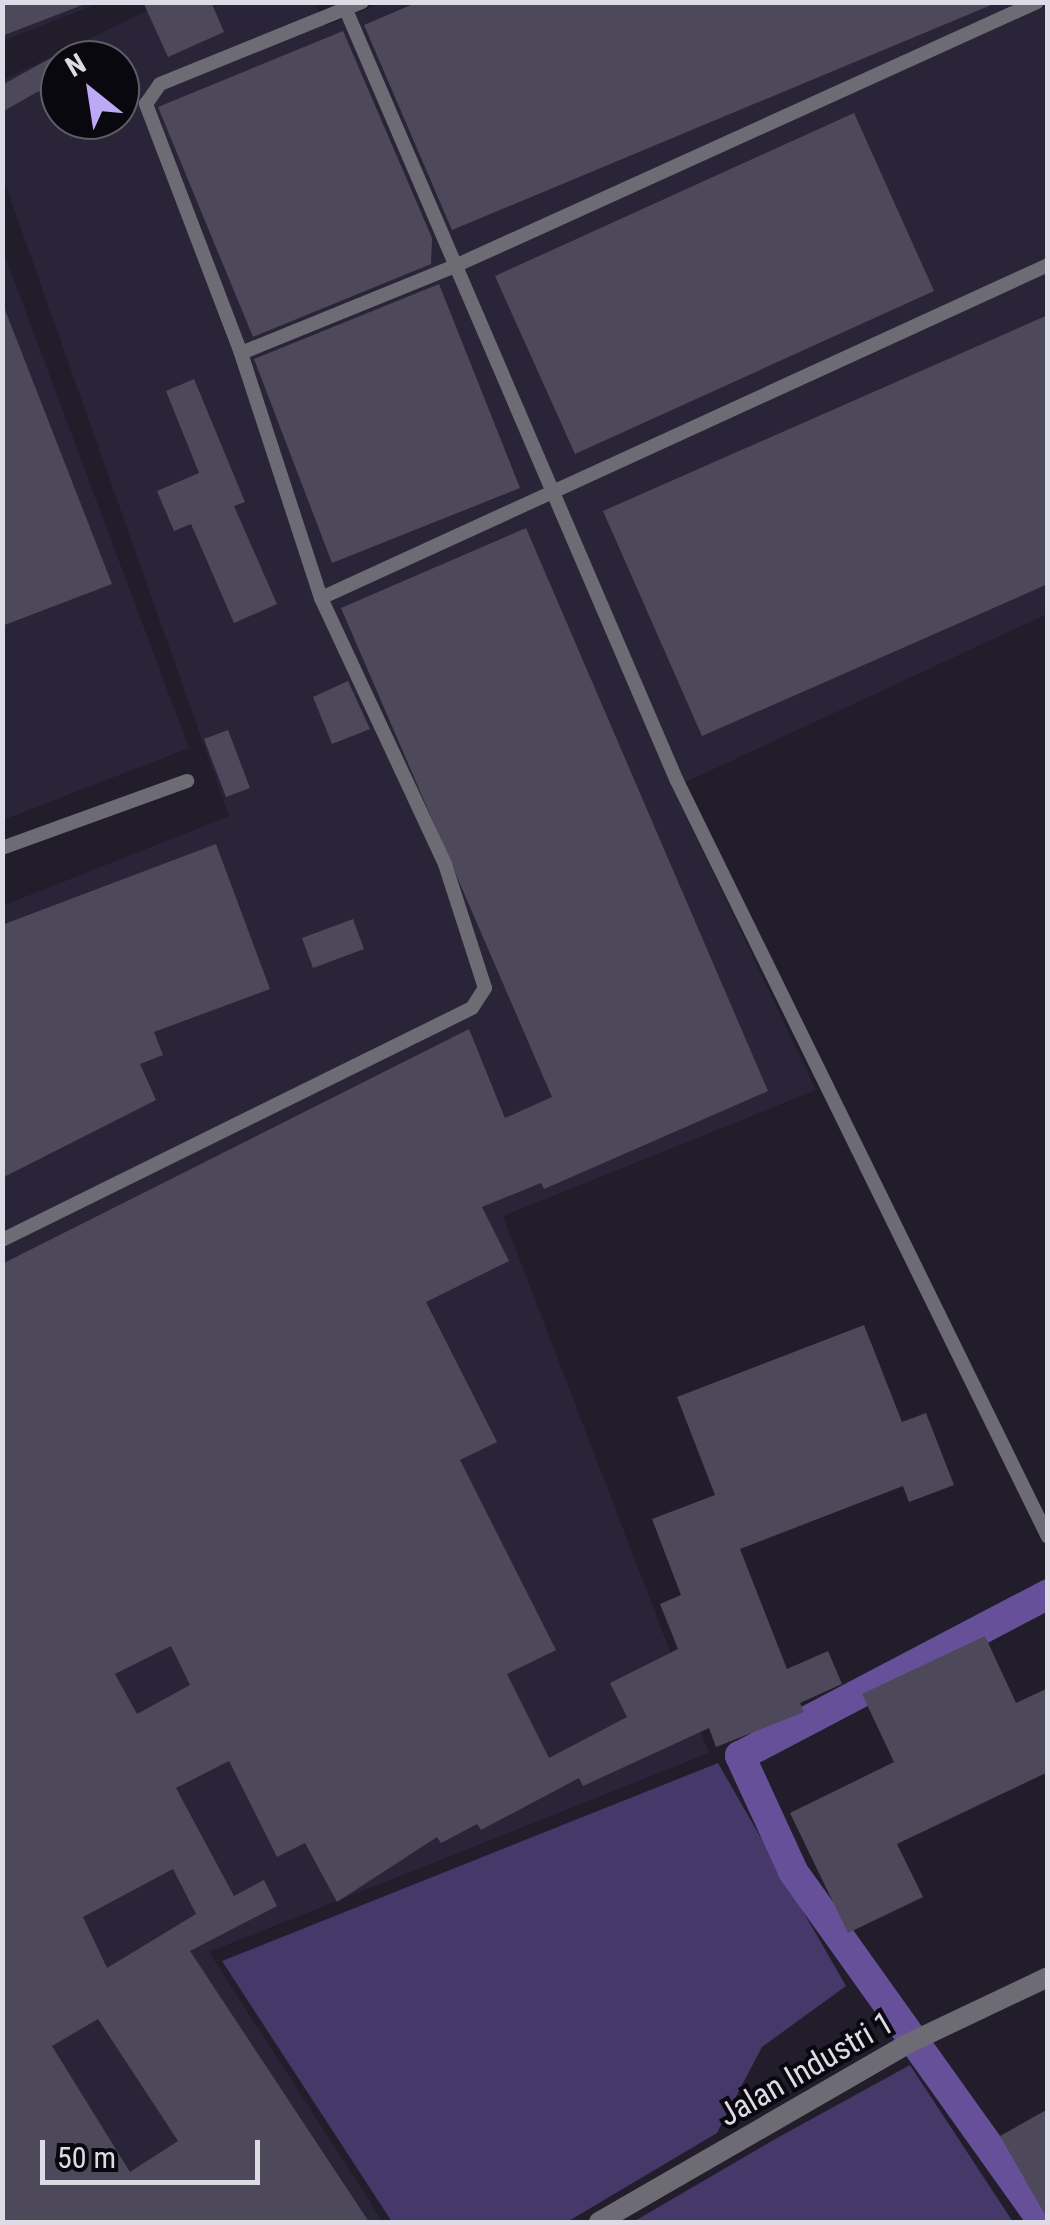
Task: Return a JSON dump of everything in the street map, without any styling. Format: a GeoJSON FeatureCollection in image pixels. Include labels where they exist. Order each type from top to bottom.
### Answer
{"type":"FeatureCollection","features":[{"type":"Feature","properties":{"kind":"street","name":"Jalan Industri 1"},"geometry":{"type":"LineString","coordinates":[[599,2222],[917,2039],[1048,1976]]}},
{"type":"Feature","properties":{"kind":"lane"},"geometry":{"type":"LineString","coordinates":[[2,1240],[481,1000],[485,988],[445,864],[321,598],[241,353],[153,128],[147,95],[362,2]]}},
{"type":"Feature","properties":{"kind":"lane"},"geometry":{"type":"LineString","coordinates":[[241,353],[455,266],[1037,2]]}},
{"type":"Feature","properties":{"kind":"lane"},"geometry":{"type":"LineString","coordinates":[[346,10],[677,782],[1048,1537]]}},
{"type":"Feature","properties":{"kind":"lane"},"geometry":{"type":"LineString","coordinates":[[321,598],[1048,265]]}},
{"type":"Feature","properties":{"kind":"lane"},"geometry":{"type":"LineString","coordinates":[[2,848],[187,780]]}},
{"type":"Feature","properties":{"kind":"shaded area"},"geometry":{"type":"Polygon","coordinates":[[[383,2],[1047,3],[1047,614],[673,788],[816,1090],[503,1216],[709,1753],[209,1952],[383,2222],[3,2222],[2,906],[229,816],[3,178],[3,80],[40,62],[40,140],[140,140],[140,40],[86,40],[163,3],[315,3],[326,26],[383,2]]]}},
{"type":"Feature","properties":{"kind":"shaded area"},"geometry":{"type":"Polygon","coordinates":[[[3,3],[99,3],[3,41],[3,3]]]}},
{"type":"Feature","properties":{"kind":"shaded area"},"geometry":{"type":"Polygon","coordinates":[[[2,248],[189,748],[3,820],[2,820],[2,248]]]}},
{"type":"Feature","properties":{"kind":"shaded area"},"geometry":{"type":"Polygon","coordinates":[[[718,1763],[846,1986],[762,2047],[717,2133],[567,2222],[392,2222],[222,1961],[718,1763]]]}},
{"type":"Feature","properties":{"kind":"shaded area"},"geometry":{"type":"Polygon","coordinates":[[[910,2065],[1013,2222],[633,2222],[777,2138],[910,2065]]]}},
{"type":"Feature","properties":{"kind":"building"},"geometry":{"type":"Polygon","coordinates":[[[2,2],[84,2],[85,4],[2,36],[2,2]]]}},
{"type":"Feature","properties":{"kind":"building"},"geometry":{"type":"Polygon","coordinates":[[[143,2],[211,2],[224,32],[168,57],[143,2]]]}},
{"type":"Feature","properties":{"kind":"building"},"geometry":{"type":"Polygon","coordinates":[[[418,2],[996,3],[452,230],[364,25],[418,2]]]}},
{"type":"Feature","properties":{"kind":"building"},"geometry":{"type":"Polygon","coordinates":[[[343,31],[432,238],[431,264],[253,337],[158,107],[343,31]]]}},
{"type":"Feature","properties":{"kind":"building"},"geometry":{"type":"Polygon","coordinates":[[[40,64],[40,93],[2,112],[2,85],[40,64]]]}},
{"type":"Feature","properties":{"kind":"building"},"geometry":{"type":"Polygon","coordinates":[[[854,113],[934,291],[575,454],[495,276],[854,113]]]}},
{"type":"Feature","properties":{"kind":"building"},"geometry":{"type":"Polygon","coordinates":[[[439,284],[520,488],[332,563],[254,359],[439,284]]]}},
{"type":"Feature","properties":{"kind":"building"},"geometry":{"type":"Polygon","coordinates":[[[2,302],[112,584],[2,626],[2,302]]]}},
{"type":"Feature","properties":{"kind":"building"},"geometry":{"type":"Polygon","coordinates":[[[1048,315],[1048,584],[702,736],[603,511],[1048,315]]]}},
{"type":"Feature","properties":{"kind":"building"},"geometry":{"type":"Polygon","coordinates":[[[194,379],[245,502],[234,506],[277,604],[234,623],[191,524],[174,531],[157,491],[199,473],[166,391],[194,379]]]}},
{"type":"Feature","properties":{"kind":"building"},"geometry":{"type":"Polygon","coordinates":[[[526,528],[768,1091],[544,1189],[541,1183],[482,1207],[509,1261],[426,1302],[497,1442],[460,1460],[556,1650],[507,1674],[549,1758],[627,1717],[610,1683],[678,1649],[660,1604],[681,1595],[652,1519],[715,1495],[677,1397],[864,1325],[902,1422],[926,1413],[954,1485],[909,1502],[903,1486],[740,1549],[787,1669],[828,1651],[842,1684],[800,1703],[804,1712],[716,1747],[709,1728],[583,1786],[579,1778],[481,1830],[477,1824],[441,1843],[437,1837],[337,1902],[305,1843],[277,1857],[229,1761],[176,1788],[234,1896],[264,1880],[277,1906],[190,1951],[369,2222],[2,2222],[2,1264],[469,1029],[505,1118],[552,1097],[341,608],[526,528]],[[171,1646],[115,1674],[137,1714],[190,1685],[171,1646]],[[173,1869],[83,1917],[107,1968],[196,1914],[173,1869]],[[98,2019],[52,2046],[130,2172],[178,2141],[98,2019]]]}},
{"type":"Feature","properties":{"kind":"building"},"geometry":{"type":"Polygon","coordinates":[[[348,681],[370,729],[332,744],[313,697],[348,681]]]}},
{"type":"Feature","properties":{"kind":"building"},"geometry":{"type":"Polygon","coordinates":[[[228,730],[250,788],[226,797],[204,739],[228,730]]]}},
{"type":"Feature","properties":{"kind":"building"},"geometry":{"type":"Polygon","coordinates":[[[216,844],[270,989],[154,1032],[163,1055],[140,1064],[156,1100],[2,1178],[2,925],[216,844]]]}},
{"type":"Feature","properties":{"kind":"building"},"geometry":{"type":"Polygon","coordinates":[[[353,919],[364,949],[313,968],[302,938],[353,919]]]}},
{"type":"Feature","properties":{"kind":"building"},"geometry":{"type":"Polygon","coordinates":[[[985,1636],[1016,1703],[1048,1688],[1048,1772],[897,1844],[923,1897],[848,1933],[790,1813],[894,1762],[862,1694],[985,1636]]]}},
{"type":"Feature","properties":{"kind":"building"},"geometry":{"type":"Polygon","coordinates":[[[1048,2109],[1048,2220],[1000,2136],[1048,2109]]]}},
{"type":"Feature","properties":{"kind":"waterway"},"geometry":{"type":"LineString","coordinates":[[1043,2222],[793,1871],[740,1756],[1048,1594]]}}]}
